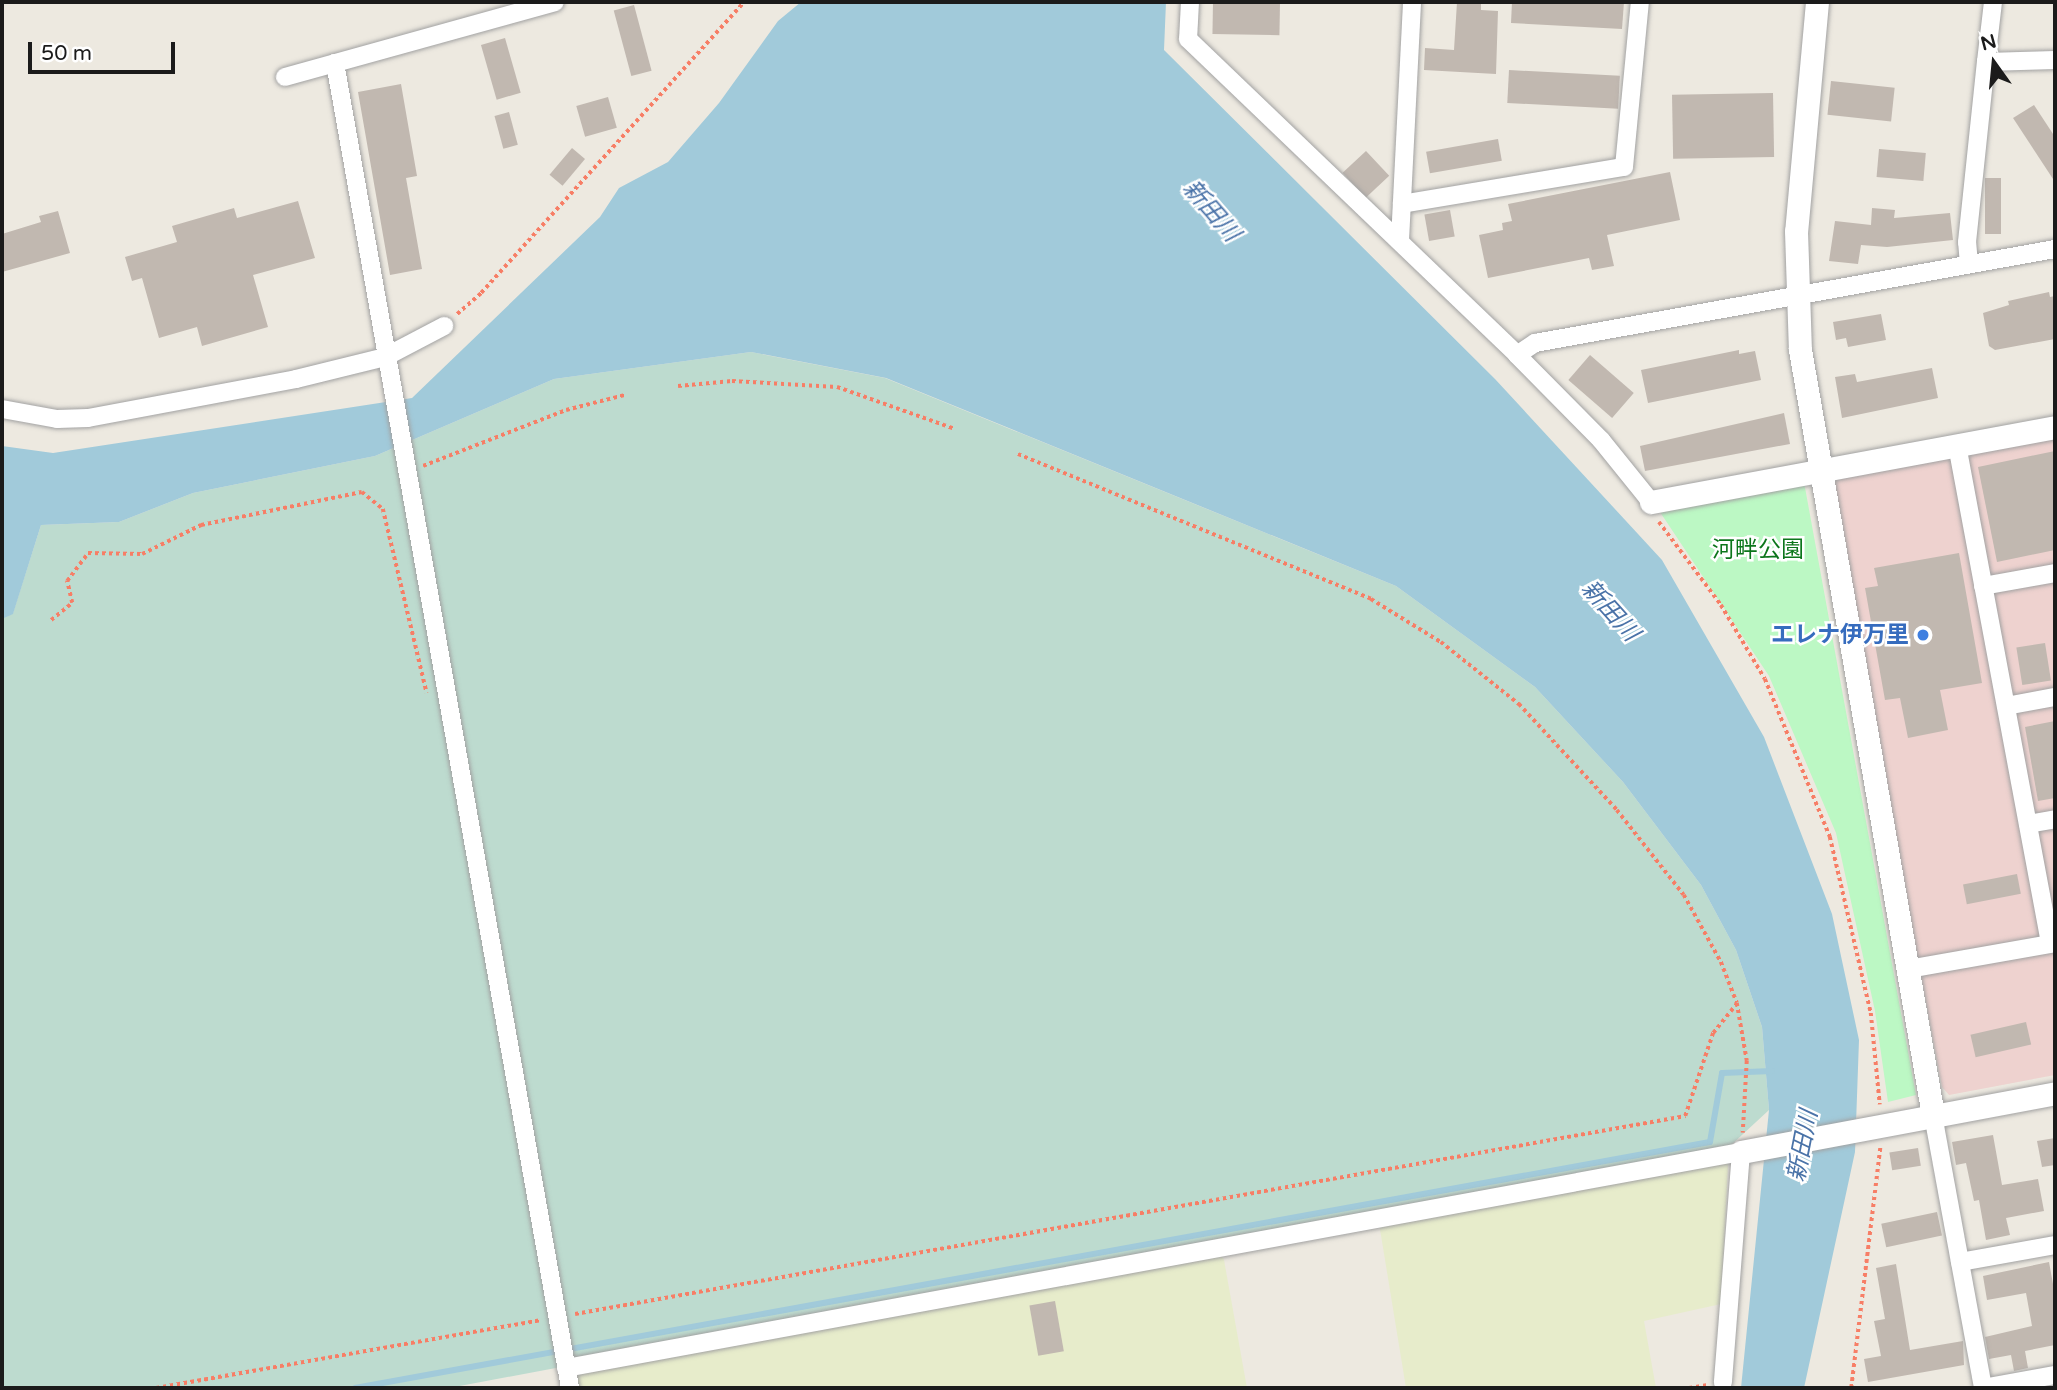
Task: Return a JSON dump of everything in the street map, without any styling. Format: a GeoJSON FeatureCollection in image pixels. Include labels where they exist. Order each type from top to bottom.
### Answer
{"type":"FeatureCollection","features":[{"type":"Feature","properties":{"kind":"street"},"geometry":{"type":"LineString","coordinates":[[285,77],[555,2]]}},
{"type":"Feature","properties":{"kind":"street"},"geometry":{"type":"LineString","coordinates":[[1190,2],[1188,39],[1517,355],[1601,440],[1651,502],[2055,427]]}},
{"type":"Feature","properties":{"kind":"street"},"geometry":{"type":"LineString","coordinates":[[1400,240],[1412,2]]}},
{"type":"Feature","properties":{"kind":"street"},"geometry":{"type":"LineString","coordinates":[[1402,204],[1624,167],[1640,2]]}},
{"type":"Feature","properties":{"kind":"street"},"geometry":{"type":"LineString","coordinates":[[1817,2],[1799,170],[1796,296],[1807,408],[1983,1388],[2055,1375]]}},
{"type":"Feature","properties":{"kind":"street"},"geometry":{"type":"LineString","coordinates":[[1969,264],[1967,242],[1993,2]]}},
{"type":"Feature","properties":{"kind":"street"},"geometry":{"type":"LineString","coordinates":[[1986,62],[2055,60]]}},
{"type":"Feature","properties":{"kind":"street"},"geometry":{"type":"LineString","coordinates":[[335,63],[388,376],[408,472],[570,1388]]}},
{"type":"Feature","properties":{"kind":"street"},"geometry":{"type":"LineString","coordinates":[[1517,355],[1535,343],[2055,248]]}},
{"type":"Feature","properties":{"kind":"street"},"geometry":{"type":"LineString","coordinates":[[2,409],[57,419],[88,418],[296,379],[385,357],[444,326]]}},
{"type":"Feature","properties":{"kind":"street"},"geometry":{"type":"LineString","coordinates":[[1908,969],[2053,943],[1957,445]]}},
{"type":"Feature","properties":{"kind":"street"},"geometry":{"type":"LineString","coordinates":[[1983,586],[2055,573]]}},
{"type":"Feature","properties":{"kind":"street"},"geometry":{"type":"LineString","coordinates":[[2006,706],[2055,697]]}},
{"type":"Feature","properties":{"kind":"street"},"geometry":{"type":"LineString","coordinates":[[2028,824],[2055,819]]}},
{"type":"Feature","properties":{"kind":"street"},"geometry":{"type":"LineString","coordinates":[[566,1368],[2055,1093]]}},
{"type":"Feature","properties":{"kind":"street"},"geometry":{"type":"LineString","coordinates":[[1723,1382],[1741,1152]]}},
{"type":"Feature","properties":{"kind":"street"},"geometry":{"type":"LineString","coordinates":[[1960,1262],[2055,1245]]}},
{"type":"Feature","properties":{"kind":"path"},"geometry":{"type":"LineString","coordinates":[[444,326],[481,293],[744,2]]}},
{"type":"Feature","properties":{"kind":"path"},"geometry":{"type":"LineString","coordinates":[[678,386],[732,380],[837,387],[955,429]]}},
{"type":"Feature","properties":{"kind":"path"},"geometry":{"type":"LineString","coordinates":[[408,472],[566,410],[625,395]]}},
{"type":"Feature","properties":{"kind":"path"},"geometry":{"type":"LineString","coordinates":[[1017,454],[1371,598],[1441,642],[1541,725],[1617,810],[1684,895],[1737,1003],[1747,1061],[1741,1152]]}},
{"type":"Feature","properties":{"kind":"path"},"geometry":{"type":"LineString","coordinates":[[51,620],[72,603],[67,581],[88,553],[142,554],[201,525],[362,492],[383,509],[425,692],[448,695]]}},
{"type":"Feature","properties":{"kind":"path"},"geometry":{"type":"LineString","coordinates":[[1651,502],[1653,514],[1721,605],[1765,679],[1830,837],[1871,1013],[1882,1127],[1851,1388]]}},
{"type":"Feature","properties":{"kind":"path"},"geometry":{"type":"LineString","coordinates":[[156,1388],[1685,1116],[1713,1033],[1737,1003]]}},
{"type":"Feature","properties":{"kind":"shaded area"},"geometry":{"type":"Polygon","coordinates":[[[2055,433],[2055,1075],[1949,1095],[1942,1087],[1826,476],[2055,433]]]}},
{"type":"Feature","properties":{"kind":"green space"},"geometry":{"type":"Polygon","coordinates":[[[751,352],[885,378],[1396,586],[1535,687],[1623,782],[1701,885],[1736,950],[1762,1027],[1769,1110],[1729,1147],[449,1388],[2,1388],[2,619],[13,613],[41,525],[119,522],[193,493],[375,456],[554,379],[751,352]]]}},
{"type":"Feature","properties":{"kind":"green space","name":"河畔公園"},"geometry":{"type":"Polygon","coordinates":[[[1804,482],[1916,1095],[1888,1102],[1875,1011],[1836,833],[1769,676],[1658,509],[1804,482]]]}},
{"type":"Feature","properties":{"kind":"green space"},"geometry":{"type":"Polygon","coordinates":[[[1729,1147],[1721,1304],[1644,1321],[1656,1388],[1406,1388],[1377,1211],[1729,1147]]]}},
{"type":"Feature","properties":{"kind":"green space"},"geometry":{"type":"Polygon","coordinates":[[[1215,1242],[1224,1260],[1247,1388],[563,1388],[560,1369],[1215,1242]]]}},
{"type":"Feature","properties":{"kind":"water","name":"新田川"},"geometry":{"type":"Polygon","coordinates":[[[801,2],[1166,2],[1164,50],[1495,379],[1662,560],[1764,737],[1832,914],[1859,1040],[1855,1152],[1804,1388],[1741,1388],[1769,1110],[1762,1027],[1736,950],[1701,885],[1623,782],[1535,687],[1396,586],[886,378],[751,352],[554,379],[375,456],[193,493],[119,522],[41,525],[13,614],[2,619],[2,446],[53,453],[412,398],[600,217],[619,188],[668,162],[719,103],[778,21],[801,2]]]}},
{"type":"Feature","properties":{"kind":"building"},"geometry":{"type":"Polygon","coordinates":[[[1213,2],[1280,3],[1279,35],[1212,34],[1213,2]]]}},
{"type":"Feature","properties":{"kind":"building"},"geometry":{"type":"Polygon","coordinates":[[[1457,2],[1481,2],[1481,10],[1498,11],[1496,74],[1424,70],[1425,48],[1454,50],[1457,2]]]}},
{"type":"Feature","properties":{"kind":"building"},"geometry":{"type":"Polygon","coordinates":[[[1512,2],[1624,2],[1622,29],[1511,23],[1512,2]]]}},
{"type":"Feature","properties":{"kind":"building"},"geometry":{"type":"Polygon","coordinates":[[[634,5],[652,71],[631,76],[614,10],[634,5]]]}},
{"type":"Feature","properties":{"kind":"building"},"geometry":{"type":"Polygon","coordinates":[[[505,38],[521,93],[497,100],[481,45],[505,38]]]}},
{"type":"Feature","properties":{"kind":"building"},"geometry":{"type":"Polygon","coordinates":[[[1509,70],[1620,76],[1618,109],[1507,103],[1509,70]]]}},
{"type":"Feature","properties":{"kind":"building"},"geometry":{"type":"Polygon","coordinates":[[[1831,81],[1895,88],[1891,122],[1827,115],[1831,81]]]}},
{"type":"Feature","properties":{"kind":"building"},"geometry":{"type":"Polygon","coordinates":[[[401,84],[417,176],[406,178],[422,269],[390,275],[358,92],[401,84]]]}},
{"type":"Feature","properties":{"kind":"building"},"geometry":{"type":"Polygon","coordinates":[[[1773,93],[1774,157],[1673,159],[1672,95],[1773,93]]]}},
{"type":"Feature","properties":{"kind":"building"},"geometry":{"type":"Polygon","coordinates":[[[608,97],[617,128],[585,137],[576,106],[608,97]]]}},
{"type":"Feature","properties":{"kind":"building"},"geometry":{"type":"Polygon","coordinates":[[[2034,105],[2055,137],[2055,182],[2013,118],[2034,105]]]}},
{"type":"Feature","properties":{"kind":"building"},"geometry":{"type":"Polygon","coordinates":[[[509,112],[518,145],[503,149],[495,116],[509,112]]]}},
{"type":"Feature","properties":{"kind":"building"},"geometry":{"type":"Polygon","coordinates":[[[1498,139],[1502,161],[1430,173],[1426,152],[1498,139]]]}},
{"type":"Feature","properties":{"kind":"building"},"geometry":{"type":"Polygon","coordinates":[[[572,148],[585,159],[563,186],[550,175],[572,148]]]}},
{"type":"Feature","properties":{"kind":"building"},"geometry":{"type":"Polygon","coordinates":[[[1879,149],[1926,153],[1923,181],[1877,177],[1879,149]]]}},
{"type":"Feature","properties":{"kind":"building"},"geometry":{"type":"Polygon","coordinates":[[[1366,151],[1389,176],[1366,198],[1343,173],[1366,151]]]}},
{"type":"Feature","properties":{"kind":"building"},"geometry":{"type":"Polygon","coordinates":[[[1670,172],[1680,220],[1607,235],[1614,266],[1592,270],[1589,258],[1488,278],[1479,235],[1503,230],[1502,223],[1512,221],[1508,204],[1670,172]]]}},
{"type":"Feature","properties":{"kind":"building"},"geometry":{"type":"Polygon","coordinates":[[[1985,178],[2001,178],[2001,234],[1985,234],[1985,178]]]}},
{"type":"Feature","properties":{"kind":"building"},"geometry":{"type":"Polygon","coordinates":[[[298,201],[315,258],[253,275],[268,327],[202,346],[197,327],[159,338],[142,278],[132,281],[125,257],[177,242],[172,226],[234,208],[237,218],[298,201]]]}},
{"type":"Feature","properties":{"kind":"building"},"geometry":{"type":"Polygon","coordinates":[[[1872,208],[1895,210],[1894,218],[1950,213],[1953,240],[1887,247],[1861,245],[1858,264],[1829,261],[1835,221],[1871,225],[1872,208]]]}},
{"type":"Feature","properties":{"kind":"building"},"geometry":{"type":"Polygon","coordinates":[[[1450,210],[1455,237],[1429,241],[1424,215],[1450,210]]]}},
{"type":"Feature","properties":{"kind":"building"},"geometry":{"type":"Polygon","coordinates":[[[58,211],[70,253],[2,272],[2,234],[41,222],[39,216],[58,211]]]}},
{"type":"Feature","properties":{"kind":"building"},"geometry":{"type":"Polygon","coordinates":[[[2049,292],[2050,297],[2055,296],[2055,339],[1995,350],[1989,346],[1983,313],[2009,305],[2008,301],[2049,292]]]}},
{"type":"Feature","properties":{"kind":"building"},"geometry":{"type":"Polygon","coordinates":[[[1881,314],[1886,340],[1848,347],[1846,338],[1836,340],[1833,322],[1881,314]]]}},
{"type":"Feature","properties":{"kind":"building"},"geometry":{"type":"Polygon","coordinates":[[[1739,350],[1739,354],[1755,351],[1761,380],[1648,403],[1641,370],[1739,350]]]}},
{"type":"Feature","properties":{"kind":"building"},"geometry":{"type":"Polygon","coordinates":[[[1590,355],[1634,393],[1612,418],[1568,380],[1590,355]]]}},
{"type":"Feature","properties":{"kind":"building"},"geometry":{"type":"Polygon","coordinates":[[[1932,368],[1938,398],[1842,418],[1835,377],[1855,374],[1857,382],[1932,368]]]}},
{"type":"Feature","properties":{"kind":"building"},"geometry":{"type":"Polygon","coordinates":[[[1784,413],[1790,444],[1645,471],[1640,446],[1784,413]]]}},
{"type":"Feature","properties":{"kind":"building"},"geometry":{"type":"Polygon","coordinates":[[[2055,451],[2055,550],[1997,562],[1978,467],[2055,451]]]}},
{"type":"Feature","properties":{"kind":"building"},"geometry":{"type":"Polygon","coordinates":[[[1959,553],[1982,683],[1940,690],[1948,730],[1908,738],[1900,698],[1885,700],[1865,588],[1878,586],[1874,568],[1959,553]]]}},
{"type":"Feature","properties":{"kind":"building"},"geometry":{"type":"Polygon","coordinates":[[[2045,643],[2051,681],[2022,685],[2016,648],[2045,643]]]}},
{"type":"Feature","properties":{"kind":"building"},"geometry":{"type":"Polygon","coordinates":[[[2055,721],[2055,798],[2038,801],[2025,727],[2055,721]]]}},
{"type":"Feature","properties":{"kind":"building"},"geometry":{"type":"Polygon","coordinates":[[[2017,874],[2021,894],[1967,904],[1963,884],[2017,874]]]}},
{"type":"Feature","properties":{"kind":"building"},"geometry":{"type":"Polygon","coordinates":[[[2026,1022],[2031,1044],[1976,1057],[1970,1035],[2026,1022]]]}},
{"type":"Feature","properties":{"kind":"building"},"geometry":{"type":"Polygon","coordinates":[[[1993,1135],[2002,1185],[2038,1179],[2044,1211],[2006,1218],[2010,1235],[1986,1240],[1979,1200],[1974,1201],[1966,1163],[1956,1165],[1952,1142],[1993,1135]]]}},
{"type":"Feature","properties":{"kind":"building"},"geometry":{"type":"Polygon","coordinates":[[[2055,1138],[2055,1165],[2042,1167],[2037,1141],[2055,1138]]]}},
{"type":"Feature","properties":{"kind":"building"},"geometry":{"type":"Polygon","coordinates":[[[1918,1148],[1921,1166],[1892,1170],[1889,1153],[1918,1148]]]}},
{"type":"Feature","properties":{"kind":"building"},"geometry":{"type":"Polygon","coordinates":[[[1937,1212],[1942,1235],[1886,1247],[1881,1224],[1937,1212]]]}},
{"type":"Feature","properties":{"kind":"building"},"geometry":{"type":"Polygon","coordinates":[[[2049,1262],[2055,1295],[2055,1345],[2025,1351],[2028,1368],[2014,1371],[2011,1355],[1989,1359],[1985,1337],[2032,1326],[2026,1293],[1987,1300],[1983,1276],[2049,1262]]]}},
{"type":"Feature","properties":{"kind":"building"},"geometry":{"type":"Polygon","coordinates":[[[1896,1264],[1910,1350],[1963,1341],[1964,1365],[1868,1382],[1864,1359],[1881,1356],[1874,1321],[1885,1319],[1876,1268],[1896,1264]]]}},
{"type":"Feature","properties":{"kind":"building"},"geometry":{"type":"Polygon","coordinates":[[[1055,1301],[1064,1351],[1038,1356],[1029,1306],[1055,1301]]]}},
{"type":"Feature","properties":{"kind":"waterway"},"geometry":{"type":"LineString","coordinates":[[355,1388],[1710,1142],[1722,1073],[1772,1071]]}},
{"type":"Feature","properties":{"kind":"place","name":"エレナ伊万里"},"geometry":{"type":"Point","coordinates":[1923,635]}}]}
